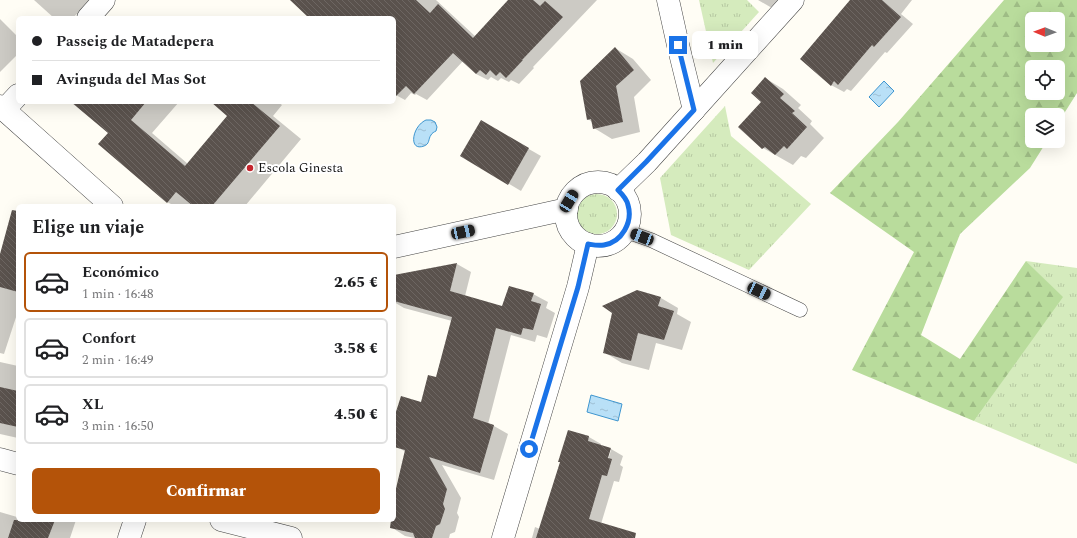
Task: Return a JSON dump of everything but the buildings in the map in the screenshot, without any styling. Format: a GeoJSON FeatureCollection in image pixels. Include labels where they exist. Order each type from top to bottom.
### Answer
{"type":"FeatureCollection","features":[{"type":"Feature","properties":{"kind":"street"},"geometry":{"type":"LineString","coordinates":[[90,16],[104,0]]}},
{"type":"Feature","properties":{"kind":"street"},"geometry":{"type":"LineString","coordinates":[[668,0],[694,110]]}},
{"type":"Feature","properties":{"kind":"street"},"geometry":{"type":"LineString","coordinates":[[618,190],[694,110],[793,0]]}},
{"type":"Feature","properties":{"kind":"street"},"geometry":{"type":"LineString","coordinates":[[8,103],[110,204]]}},
{"type":"Feature","properties":{"kind":"street"},"geometry":{"type":"LineString","coordinates":[[595,182],[611,185],[618,190],[624,196],[630,213],[629,222],[625,231],[620,237],[613,242],[597,246],[588,244],[576,237],[571,231],[566,217],[569,201],[573,194],[579,188],[595,182]]}},
{"type":"Feature","properties":{"kind":"street"},"geometry":{"type":"LineString","coordinates":[[396,247],[567,209]]}},
{"type":"Feature","properties":{"kind":"street"},"geometry":{"type":"LineString","coordinates":[[503,538],[575,294],[588,244]]}},
{"type":"Feature","properties":{"kind":"street"},"geometry":{"type":"LineString","coordinates":[[0,459],[16,463]]}},
{"type":"Feature","properties":{"kind":"street"},"geometry":{"type":"LineString","coordinates":[[129,538],[134,522]]}},
{"type":"Feature","properties":{"kind":"street"},"geometry":{"type":"LineString","coordinates":[[229,522],[291,538]]}},
{"type":"Feature","properties":{"kind":"lane"},"geometry":{"type":"LineString","coordinates":[[625,231],[651,240],[800,310]]}},
{"type":"Feature","properties":{"kind":"green space"},"geometry":{"type":"Polygon","coordinates":[[[699,0],[747,0],[759,12],[713,63],[699,0]]]}},
{"type":"Feature","properties":{"kind":"green space"},"geometry":{"type":"Polygon","coordinates":[[[1004,0],[1077,0],[1077,93],[1065,112],[1065,108],[1025,108],[1025,148],[1043,148],[1030,168],[960,234],[921,335],[960,359],[1026,261],[1063,297],[974,421],[852,370],[914,252],[830,193],[898,122],[1004,0]]]}},
{"type":"Feature","properties":{"kind":"green space"},"geometry":{"type":"Polygon","coordinates":[[[725,106],[731,136],[811,204],[749,270],[671,235],[660,178],[725,106]]]}},
{"type":"Feature","properties":{"kind":"green space"},"geometry":{"type":"Polygon","coordinates":[[[601,194],[608,197],[614,203],[617,214],[616,222],[608,231],[601,234],[593,234],[586,231],[578,222],[577,210],[580,203],[589,195],[601,194]]]}},
{"type":"Feature","properties":{"kind":"green space"},"geometry":{"type":"Polygon","coordinates":[[[1026,261],[1077,268],[1077,464],[974,421],[1062,297],[1026,261]]]}},
{"type":"Feature","properties":{"kind":"water"},"geometry":{"type":"Polygon","coordinates":[[[884,81],[894,91],[879,107],[869,97],[884,81]]]}},
{"type":"Feature","properties":{"kind":"water"},"geometry":{"type":"Polygon","coordinates":[[[426,120],[435,122],[437,127],[436,131],[431,134],[427,144],[419,147],[414,142],[415,132],[421,123],[426,120]]]}},
{"type":"Feature","properties":{"kind":"water"},"geometry":{"type":"Polygon","coordinates":[[[591,395],[622,404],[618,421],[587,412],[591,395]]]}},
{"type":"Feature","properties":{"kind":"place","name":"Escola Ginesta"},"geometry":{"type":"Point","coordinates":[250,168]}},
{"type":"Feature","properties":{"kind":"route"},"geometry":{"type":"LineString","coordinates":[[529,449],[578,287],[588,244],[597,246],[605,245],[613,242],[625,231],[629,222],[630,213],[624,196],[618,190],[694,110],[678,45]]}}]}
